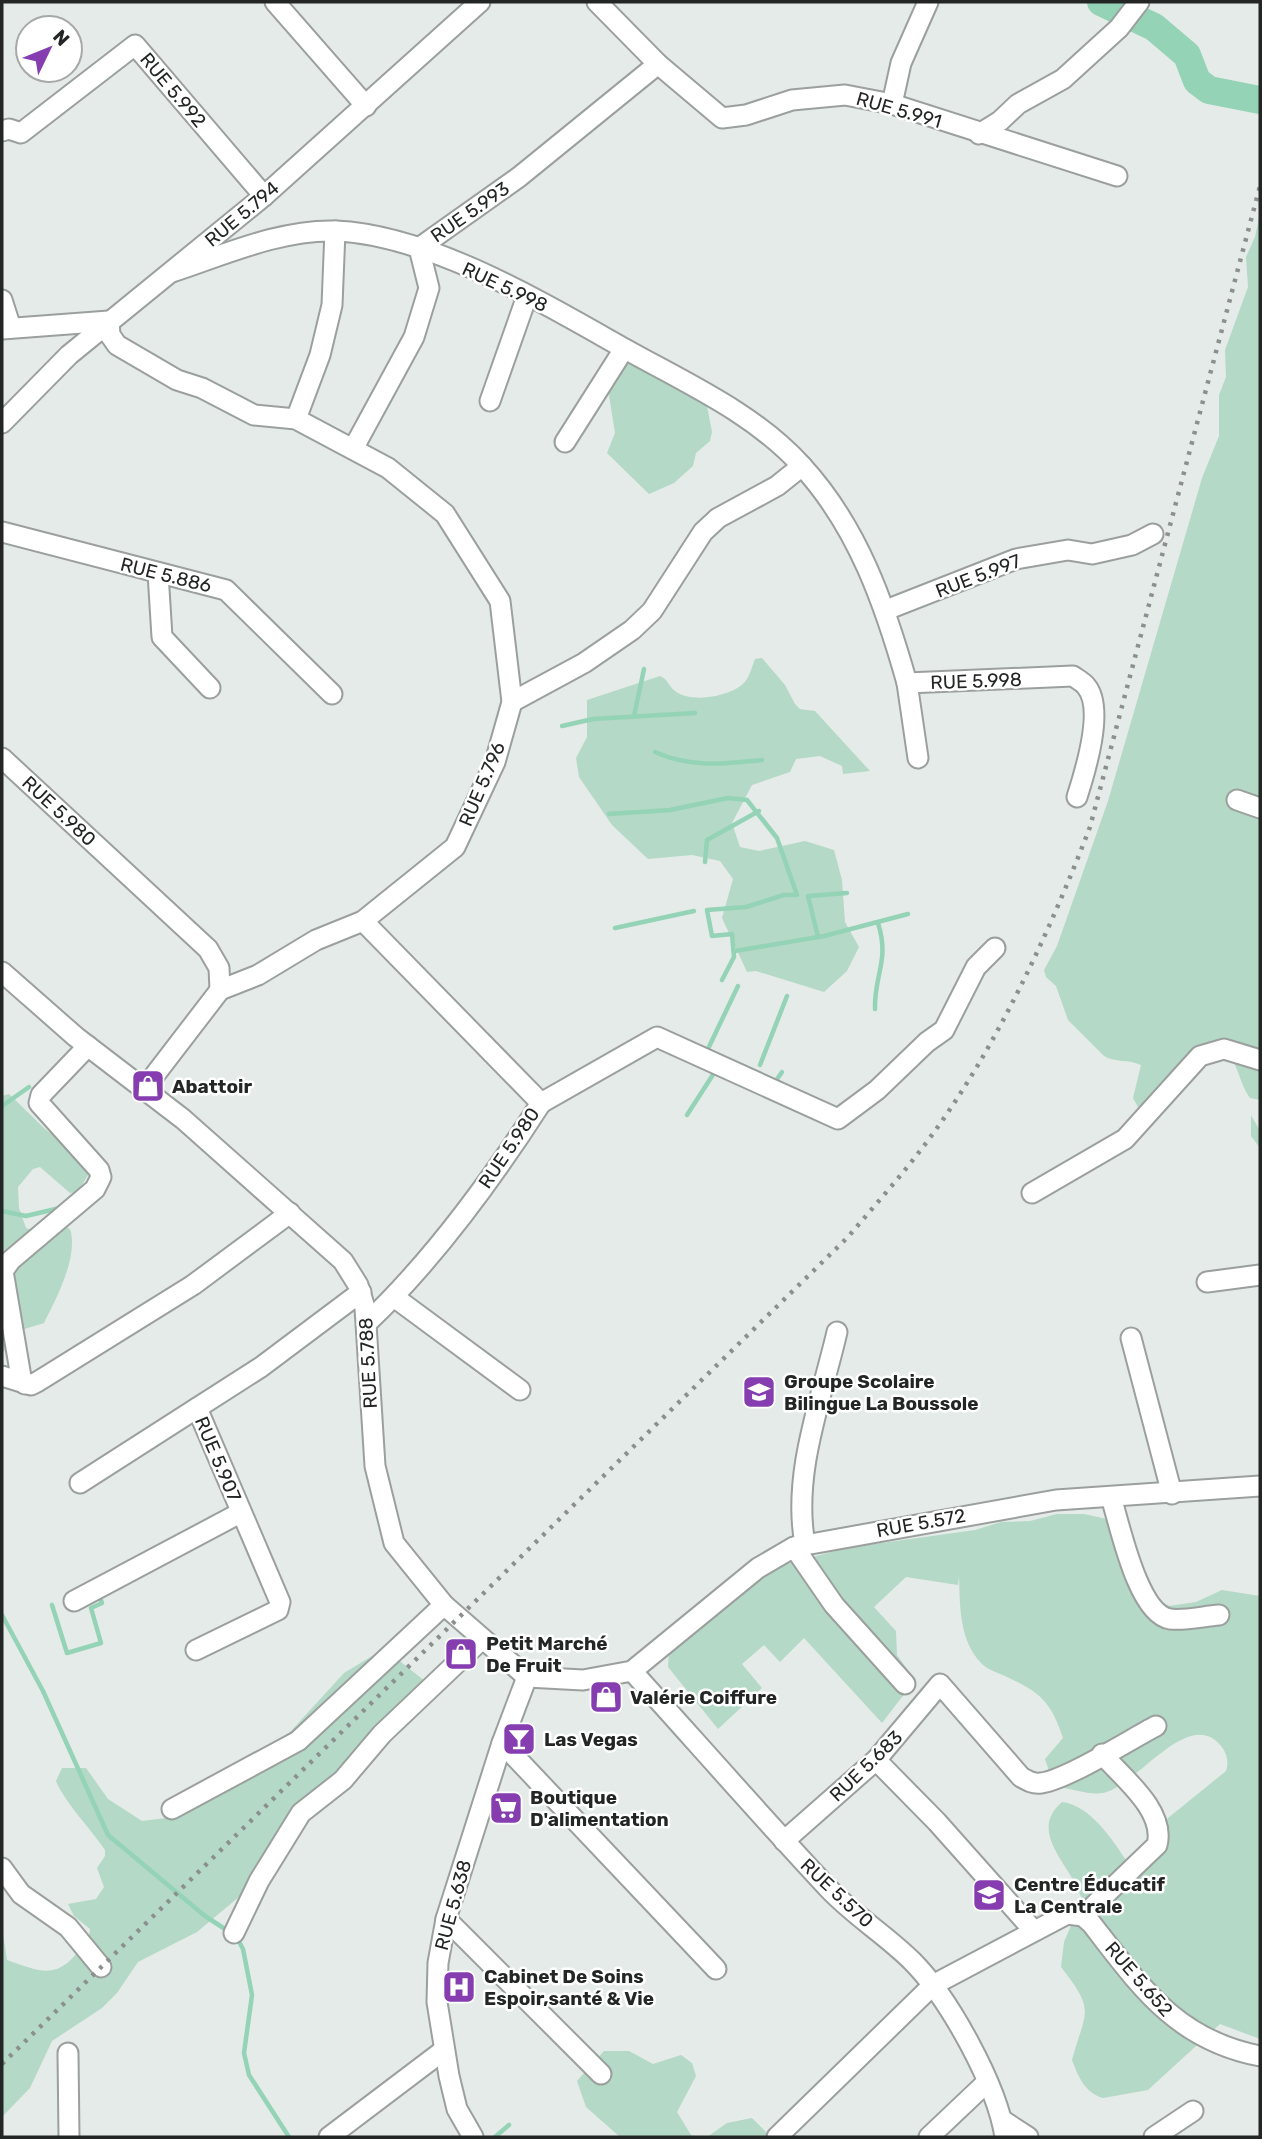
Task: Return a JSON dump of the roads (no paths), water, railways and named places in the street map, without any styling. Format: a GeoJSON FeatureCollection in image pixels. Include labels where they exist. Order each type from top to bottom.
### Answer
{"type":"FeatureCollection","features":[{"type":"Feature","properties":{"kind":"street"},"geometry":{"type":"LineString","coordinates":[[275,2],[366,106]]}},
{"type":"Feature","properties":{"kind":"street","name":"RUE 5.991"},"geometry":{"type":"LineString","coordinates":[[597,2],[658,64],[722,118],[734,118],[814,96],[845,95],[892,104],[1117,176]]}},
{"type":"Feature","properties":{"kind":"street"},"geometry":{"type":"LineString","coordinates":[[892,104],[901,63],[928,2]]}},
{"type":"Feature","properties":{"kind":"street"},"geometry":{"type":"LineString","coordinates":[[979,134],[1000,121],[1018,104],[1063,79],[1119,28],[1139,2]]}},
{"type":"Feature","properties":{"kind":"street","name":"RUE 5.794"},"geometry":{"type":"LineString","coordinates":[[2,423],[69,355],[264,196],[366,106],[472,4]]}},
{"type":"Feature","properties":{"kind":"street","name":"RUE 5.992"},"geometry":{"type":"LineString","coordinates":[[2,131],[9,129],[21,133],[135,45],[264,196]]}},
{"type":"Feature","properties":{"kind":"street","name":"RUE 5.993"},"geometry":{"type":"LineString","coordinates":[[353,449],[414,337],[429,288],[419,248],[519,177],[658,64]]}},
{"type":"Feature","properties":{"kind":"street"},"geometry":{"type":"LineString","coordinates":[[296,419],[320,355],[332,304],[335,231]]}},
{"type":"Feature","properties":{"kind":"street","name":"RUE 5.998"},"geometry":{"type":"LineString","coordinates":[[172,272],[302,233],[335,231],[370,235],[419,248],[527,296],[749,420],[802,466],[825,494],[871,571],[886,610],[907,683],[1073,676],[1087,687],[1095,708],[1086,766],[1077,797]]}},
{"type":"Feature","properties":{"kind":"street"},"geometry":{"type":"LineString","coordinates":[[490,401],[527,296]]}},
{"type":"Feature","properties":{"kind":"street"},"geometry":{"type":"LineString","coordinates":[[2,300],[7,329],[109,321]]}},
{"type":"Feature","properties":{"kind":"street","name":"RUE 5.796"},"geometry":{"type":"LineString","coordinates":[[109,321],[110,335],[117,345],[177,380],[202,388],[254,415],[296,419],[388,467],[445,514],[500,601],[512,702],[495,762],[455,847],[363,921],[316,940],[258,975],[220,990]]}},
{"type":"Feature","properties":{"kind":"street"},"geometry":{"type":"LineString","coordinates":[[565,442],[624,349]]}},
{"type":"Feature","properties":{"kind":"street"},"geometry":{"type":"LineString","coordinates":[[512,702],[584,663],[632,630],[652,611],[710,525],[777,486],[802,466]]}},
{"type":"Feature","properties":{"kind":"street","name":"RUE 5.886"},"geometry":{"type":"LineString","coordinates":[[2,533],[226,590],[332,694]]}},
{"type":"Feature","properties":{"kind":"street","name":"RUE 5.997"},"geometry":{"type":"LineString","coordinates":[[886,610],[1016,559],[1068,550],[1092,554],[1132,545],[1153,534]]}},
{"type":"Feature","properties":{"kind":"street"},"geometry":{"type":"LineString","coordinates":[[158,573],[162,637],[210,688]]}},
{"type":"Feature","properties":{"kind":"street"},"geometry":{"type":"LineString","coordinates":[[907,683],[918,758]]}},
{"type":"Feature","properties":{"kind":"street","name":"RUE 5.980"},"geometry":{"type":"LineString","coordinates":[[2,758],[208,949],[219,968],[220,990]]}},
{"type":"Feature","properties":{"kind":"street"},"geometry":{"type":"LineString","coordinates":[[1237,800],[1260,808]]}},
{"type":"Feature","properties":{"kind":"street","name":"RUE 5.980"},"geometry":{"type":"LineString","coordinates":[[363,921],[541,1103],[504,1160],[394,1297],[368,1322]]}},
{"type":"Feature","properties":{"kind":"street"},"geometry":{"type":"LineString","coordinates":[[541,1103],[657,1037],[838,1119],[877,1090],[927,1042],[944,1030],[976,967],[995,948]]}},
{"type":"Feature","properties":{"kind":"street","name":"RUE 5.788"},"geometry":{"type":"LineString","coordinates":[[2,972],[88,1046],[144,1089],[343,1261],[361,1292],[368,1322],[375,1466],[389,1532],[402,1556],[444,1605],[527,1676]]}},
{"type":"Feature","properties":{"kind":"street"},"geometry":{"type":"LineString","coordinates":[[144,1089],[220,990]]}},
{"type":"Feature","properties":{"kind":"street"},"geometry":{"type":"LineString","coordinates":[[25,1384],[21,1377],[3,1271],[11,1260],[95,1189],[101,1177],[99,1170],[39,1102],[41,1095],[88,1046]]}},
{"type":"Feature","properties":{"kind":"street"},"geometry":{"type":"LineString","coordinates":[[1032,1193],[1125,1139],[1200,1056],[1224,1049],[1260,1060]]}},
{"type":"Feature","properties":{"kind":"street"},"geometry":{"type":"LineString","coordinates":[[2,1376],[25,1384],[37,1382],[193,1285],[290,1213]]}},
{"type":"Feature","properties":{"kind":"street"},"geometry":{"type":"LineString","coordinates":[[1207,1282],[1260,1275]]}},
{"type":"Feature","properties":{"kind":"street","name":"RUE 5.907"},"geometry":{"type":"LineString","coordinates":[[196,1650],[278,1610],[280,1606],[197,1408],[261,1367],[361,1292]]}},
{"type":"Feature","properties":{"kind":"street"},"geometry":{"type":"LineString","coordinates":[[394,1297],[520,1390]]}},
{"type":"Feature","properties":{"kind":"street"},"geometry":{"type":"LineString","coordinates":[[837,1332],[804,1468],[799,1503],[799,1545],[834,1605],[905,1684]]}},
{"type":"Feature","properties":{"kind":"street"},"geometry":{"type":"LineString","coordinates":[[1132,1338],[1172,1494]]}},
{"type":"Feature","properties":{"kind":"street"},"geometry":{"type":"LineString","coordinates":[[80,1483],[197,1408]]}},
{"type":"Feature","properties":{"kind":"street","name":"RUE 5.572"},"geometry":{"type":"LineString","coordinates":[[628,1672],[726,1592],[767,1562],[799,1545],[1056,1500],[1260,1486]]}},
{"type":"Feature","properties":{"kind":"street"},"geometry":{"type":"LineString","coordinates":[[1111,1497],[1144,1597],[1157,1614],[1171,1619],[1219,1615]]}},
{"type":"Feature","properties":{"kind":"street"},"geometry":{"type":"LineString","coordinates":[[74,1601],[240,1513]]}},
{"type":"Feature","properties":{"kind":"street"},"geometry":{"type":"LineString","coordinates":[[172,1809],[298,1741],[444,1605]]}},
{"type":"Feature","properties":{"kind":"street"},"geometry":{"type":"LineString","coordinates":[[234,1933],[259,1881],[301,1813],[343,1780],[382,1734],[482,1639]]}},
{"type":"Feature","properties":{"kind":"street"},"geometry":{"type":"LineString","coordinates":[[527,1676],[583,1680],[628,1672]]}},
{"type":"Feature","properties":{"kind":"street","name":"RUE 5.570"},"geometry":{"type":"LineString","coordinates":[[628,1672],[834,1895],[911,1961],[942,1994],[986,2083],[1003,2128]]}},
{"type":"Feature","properties":{"kind":"street","name":"RUE 5.638"},"geometry":{"type":"LineString","coordinates":[[474,2137],[457,2109],[444,2050],[437,2002],[438,1963],[446,1919],[502,1743],[527,1676]]}},
{"type":"Feature","properties":{"kind":"street","name":"RUE 5.683"},"geometry":{"type":"LineString","coordinates":[[785,1841],[876,1760],[940,1684],[1021,1777],[1031,1783],[1043,1783],[1102,1754]]}},
{"type":"Feature","properties":{"kind":"street"},"geometry":{"type":"LineString","coordinates":[[777,2137],[933,1985],[1067,1914],[1083,1916],[1157,1845],[1161,1831],[1150,1809],[1102,1754],[1156,1726]]}},
{"type":"Feature","properties":{"kind":"street"},"geometry":{"type":"LineString","coordinates":[[502,1743],[716,1969]]}},
{"type":"Feature","properties":{"kind":"street"},"geometry":{"type":"LineString","coordinates":[[876,1760],[937,1822],[1034,1931]]}},
{"type":"Feature","properties":{"kind":"street"},"geometry":{"type":"LineString","coordinates":[[2,1868],[20,1894],[68,1927],[101,1967]]}},
{"type":"Feature","properties":{"kind":"street","name":"RUE 5.652"},"geometry":{"type":"LineString","coordinates":[[1083,1916],[1157,2005],[1203,2038],[1238,2052],[1260,2056]]}},
{"type":"Feature","properties":{"kind":"street"},"geometry":{"type":"LineString","coordinates":[[446,1919],[601,2074]]}},
{"type":"Feature","properties":{"kind":"street"},"geometry":{"type":"LineString","coordinates":[[329,2137],[444,2050]]}},
{"type":"Feature","properties":{"kind":"street"},"geometry":{"type":"LineString","coordinates":[[68,2053],[69,2137]]}},
{"type":"Feature","properties":{"kind":"street"},"geometry":{"type":"LineString","coordinates":[[929,2137],[986,2083]]}},
{"type":"Feature","properties":{"kind":"street"},"geometry":{"type":"LineString","coordinates":[[1154,2137],[1193,2110]]}},
{"type":"Feature","properties":{"kind":"street"},"geometry":{"type":"LineString","coordinates":[[1003,2128],[1028,2137]]}},
{"type":"Feature","properties":{"kind":"waterway"},"geometry":{"type":"LineString","coordinates":[[1101,2],[1154,27],[1187,55],[1197,81],[1209,90],[1260,100]]}},
{"type":"Feature","properties":{"kind":"waterway"},"geometry":{"type":"LineString","coordinates":[[634,716],[644,669]]}},
{"type":"Feature","properties":{"kind":"waterway"},"geometry":{"type":"LineString","coordinates":[[562,726],[593,719],[695,713]]}},
{"type":"Feature","properties":{"kind":"waterway"},"geometry":{"type":"LineString","coordinates":[[655,752],[694,763],[762,760]]}},
{"type":"Feature","properties":{"kind":"waterway"},"geometry":{"type":"LineString","coordinates":[[609,814],[670,810],[728,798],[747,800],[777,838],[797,895],[784,895],[746,907],[707,910],[712,936],[732,934],[734,957],[722,980]]}},
{"type":"Feature","properties":{"kind":"waterway"},"geometry":{"type":"LineString","coordinates":[[705,862],[707,840],[759,811]]}},
{"type":"Feature","properties":{"kind":"waterway"},"geometry":{"type":"LineString","coordinates":[[818,937],[808,896],[847,893]]}},
{"type":"Feature","properties":{"kind":"waterway"},"geometry":{"type":"LineString","coordinates":[[615,928],[694,911]]}},
{"type":"Feature","properties":{"kind":"waterway"},"geometry":{"type":"LineString","coordinates":[[735,951],[824,936],[908,914]]}},
{"type":"Feature","properties":{"kind":"waterway"},"geometry":{"type":"LineString","coordinates":[[875,1009],[882,958],[878,923]]}},
{"type":"Feature","properties":{"kind":"waterway"},"geometry":{"type":"LineString","coordinates":[[706,1053],[738,986]]}},
{"type":"Feature","properties":{"kind":"waterway"},"geometry":{"type":"LineString","coordinates":[[760,1065],[787,996]]}},
{"type":"Feature","properties":{"kind":"waterway"},"geometry":{"type":"LineString","coordinates":[[687,1115],[716,1070]]}},
{"type":"Feature","properties":{"kind":"waterway"},"geometry":{"type":"LineString","coordinates":[[773,1085],[782,1072]]}},
{"type":"Feature","properties":{"kind":"waterway"},"geometry":{"type":"LineString","coordinates":[[2,1106],[29,1087]]}},
{"type":"Feature","properties":{"kind":"waterway"},"geometry":{"type":"LineString","coordinates":[[2,1211],[26,1216],[64,1207]]}},
{"type":"Feature","properties":{"kind":"waterway"},"geometry":{"type":"LineString","coordinates":[[52,1605],[67,1653],[101,1643],[91,1608],[102,1603],[99,1595]]}},
{"type":"Feature","properties":{"kind":"waterway"},"geometry":{"type":"LineString","coordinates":[[2,1615],[43,1691],[108,1835],[205,1916],[228,1931]]}},
{"type":"Feature","properties":{"kind":"waterway"},"geometry":{"type":"LineString","coordinates":[[237,1938],[243,1949],[252,1995],[244,2053],[249,2075],[289,2137]]}},
{"type":"Feature","properties":{"kind":"waterway"},"geometry":{"type":"LineString","coordinates":[[495,2137],[509,2125]]}},
{"type":"Feature","properties":{"kind":"railway"},"geometry":{"type":"LineString","coordinates":[[2,2064],[848,1237],[910,1164],[954,1104],[1020,988],[1090,827],[1260,186]]}},
{"type":"Feature","properties":{"kind":"place","name":"Abattoir"},"geometry":{"type":"Point","coordinates":[148,1086]}},
{"type":"Feature","properties":{"kind":"place","name":"Groupe Scolaire Bilingue La Boussole"},"geometry":{"type":"Point","coordinates":[759,1392]}},
{"type":"Feature","properties":{"kind":"place","name":"Petit Marché De Fruit"},"geometry":{"type":"Point","coordinates":[461,1654]}},
{"type":"Feature","properties":{"kind":"place","name":"Valérie Coiffure"},"geometry":{"type":"Point","coordinates":[606,1697]}},
{"type":"Feature","properties":{"kind":"place","name":"Las Vegas"},"geometry":{"type":"Point","coordinates":[519,1739]}},
{"type":"Feature","properties":{"kind":"place","name":"Boutique D'alimentation"},"geometry":{"type":"Point","coordinates":[506,1808]}},
{"type":"Feature","properties":{"kind":"place","name":"Centre Éducatif La Centrale"},"geometry":{"type":"Point","coordinates":[989,1895]}},
{"type":"Feature","properties":{"kind":"place","name":"Cabinet De Soins Espoir,santé & Vie"},"geometry":{"type":"Point","coordinates":[459,1987]}}]}
